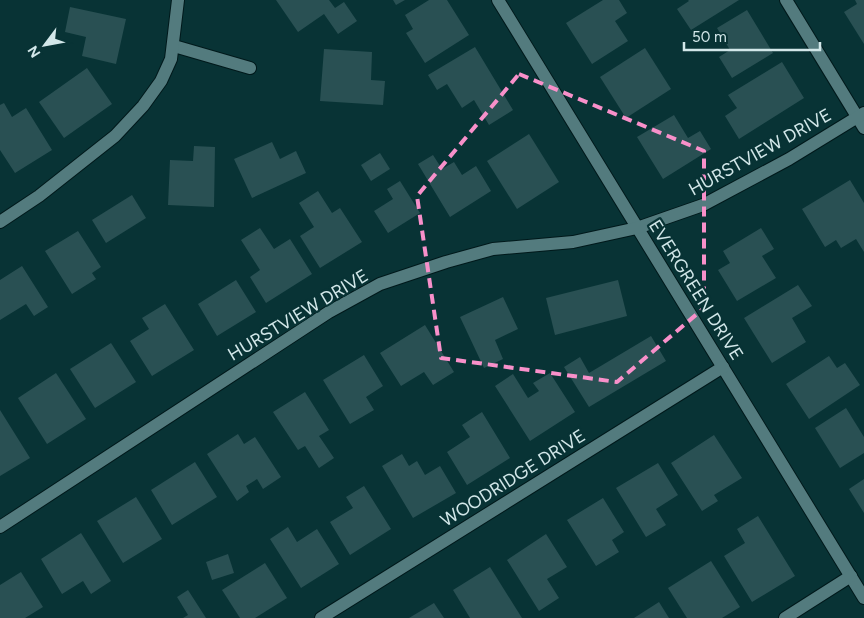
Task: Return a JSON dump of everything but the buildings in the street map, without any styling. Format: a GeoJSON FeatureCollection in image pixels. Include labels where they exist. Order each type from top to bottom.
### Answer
{"type":"FeatureCollection","features":[{"type":"Feature","properties":{"kind":"street"},"geometry":{"type":"LineString","coordinates":[[0,222],[39,196],[115,136],[143,106],[171,59],[178,0]]}},
{"type":"Feature","properties":{"kind":"street","name":"EVERGREEN DRIVE"},"geometry":{"type":"LineString","coordinates":[[498,0],[864,598]]}},
{"type":"Feature","properties":{"kind":"street"},"geometry":{"type":"LineString","coordinates":[[786,0],[862,120]]}},
{"type":"Feature","properties":{"kind":"street"},"geometry":{"type":"LineString","coordinates":[[174,46],[250,68]]}},
{"type":"Feature","properties":{"kind":"street","name":"HURSTVIEW DRIVE"},"geometry":{"type":"LineString","coordinates":[[0,527],[329,312],[380,284],[493,249],[573,242],[637,228],[702,205],[862,120]]}},
{"type":"Feature","properties":{"kind":"street","name":"WOODRIDGE DRIVE"},"geometry":{"type":"LineString","coordinates":[[321,618],[723,367]]}},
{"type":"Feature","properties":{"kind":"street"},"geometry":{"type":"LineString","coordinates":[[785,618],[850,576]]}},
{"type":"Feature","properties":{"kind":"highlighted area"},"geometry":{"type":"Polygon","coordinates":[[[519,74],[704,151],[704,308],[617,382],[441,358],[417,196],[519,74]]]}}]}
